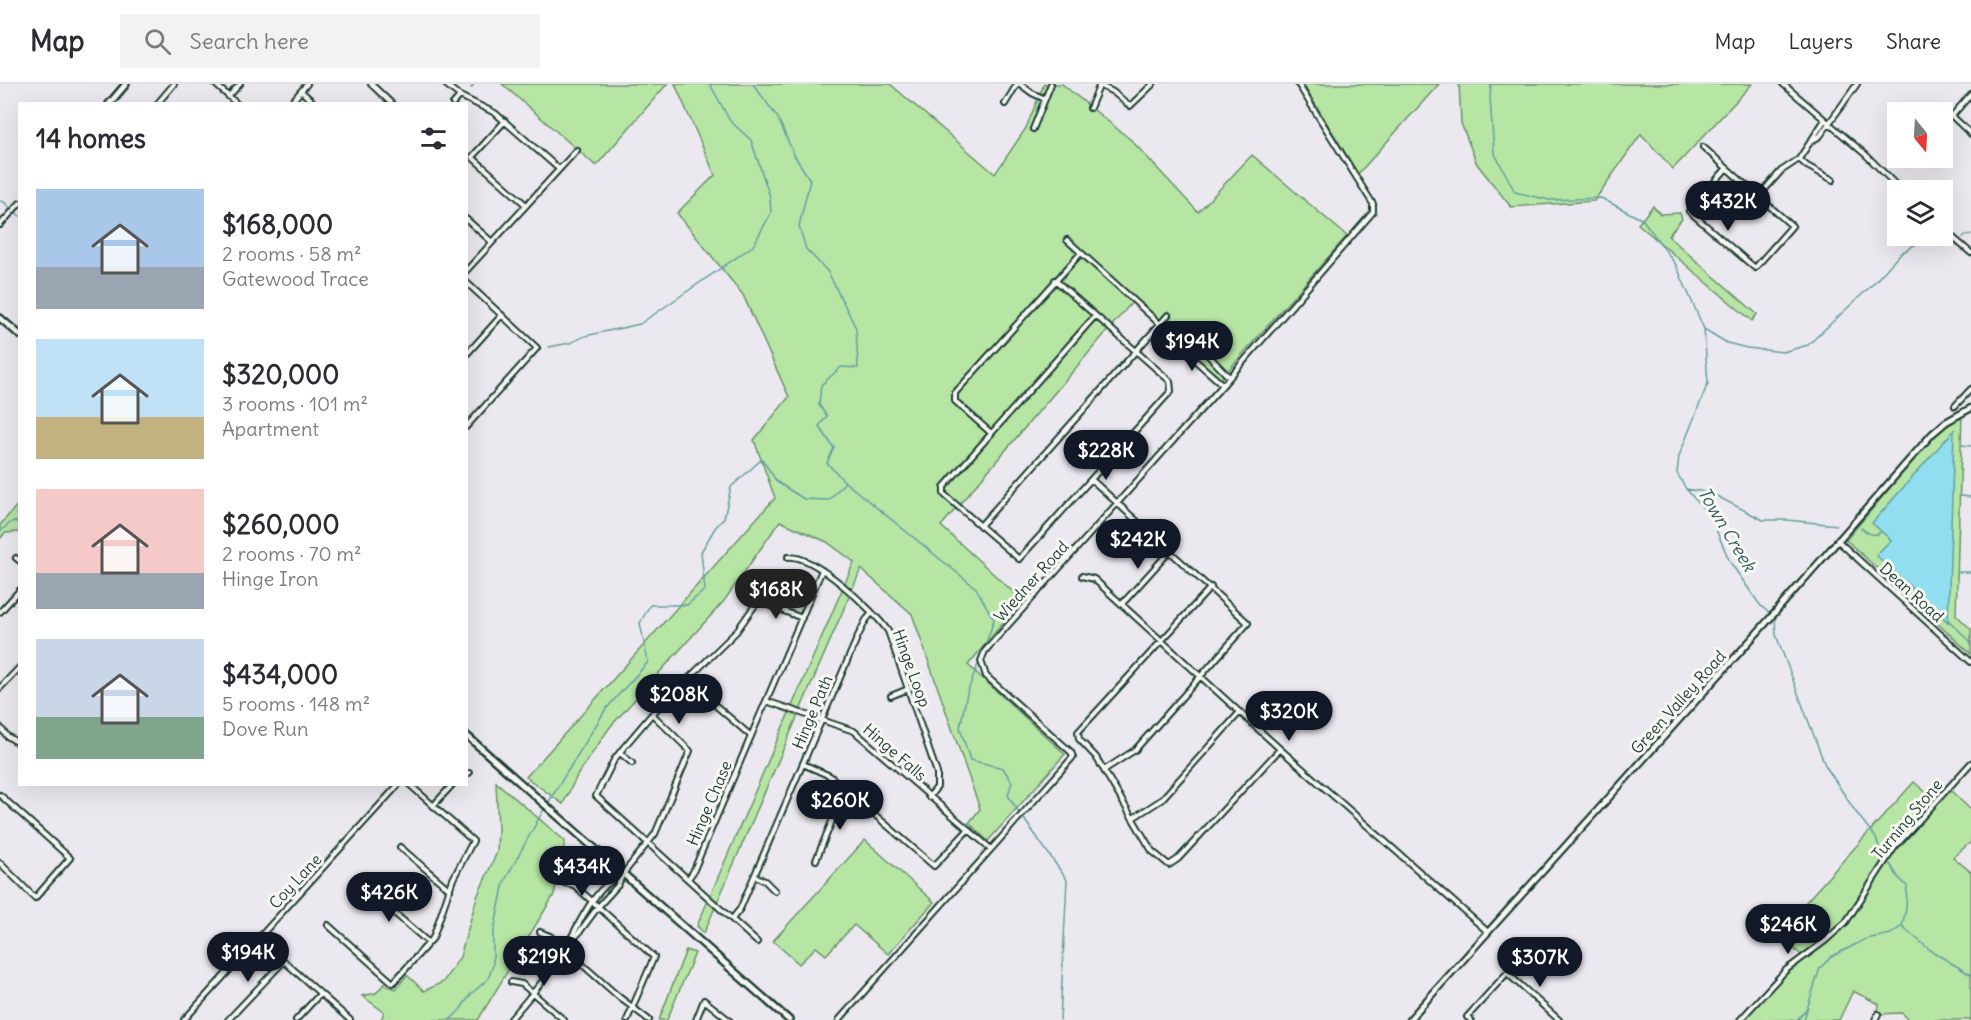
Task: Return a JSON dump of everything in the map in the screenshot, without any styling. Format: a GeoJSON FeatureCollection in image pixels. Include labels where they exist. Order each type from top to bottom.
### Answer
{"type":"FeatureCollection","features":[{"type":"Feature","properties":{"kind":"main road"},"geometry":{"type":"LineString","coordinates":[[112,102],[126,84]]}},
{"type":"Feature","properties":{"kind":"main road"},"geometry":{"type":"LineString","coordinates":[[0,318],[18,333]]}},
{"type":"Feature","properties":{"kind":"main road"},"geometry":{"type":"LineString","coordinates":[[468,737],[789,1020]]}},
{"type":"Feature","properties":{"kind":"street"},"geometry":{"type":"LineString","coordinates":[[160,102],[174,84]]}},
{"type":"Feature","properties":{"kind":"street"},"geometry":{"type":"LineString","coordinates":[[215,84],[235,102]]}},
{"type":"Feature","properties":{"kind":"street"},"geometry":{"type":"LineString","coordinates":[[229,96],[240,84]]}},
{"type":"Feature","properties":{"kind":"street"},"geometry":{"type":"LineString","coordinates":[[292,102],[307,84]]}},
{"type":"Feature","properties":{"kind":"street"},"geometry":{"type":"LineString","coordinates":[[371,84],[389,102]]}},
{"type":"Feature","properties":{"kind":"street"},"geometry":{"type":"LineString","coordinates":[[445,84],[460,96],[495,113],[559,169]]}},
{"type":"Feature","properties":{"kind":"street"},"geometry":{"type":"LineString","coordinates":[[1005,104],[1019,84],[1045,99]]}},
{"type":"Feature","properties":{"kind":"street"},"geometry":{"type":"LineString","coordinates":[[1033,129],[1052,84]]}},
{"type":"Feature","properties":{"kind":"street"},"geometry":{"type":"LineString","coordinates":[[1090,108],[1100,85],[1130,106],[1136,103],[1153,84]]}},
{"type":"Feature","properties":{"kind":"street","name":"Wiedner Road"},"geometry":{"type":"LineString","coordinates":[[839,1020],[1073,757],[1071,752],[990,680],[982,669],[981,661],[987,648],[1118,503],[1373,212],[1373,204],[1298,84]]}},
{"type":"Feature","properties":{"kind":"street"},"geometry":{"type":"LineString","coordinates":[[1783,84],[1866,155],[1891,180]]}},
{"type":"Feature","properties":{"kind":"street"},"geometry":{"type":"LineString","coordinates":[[1759,196],[1781,171],[1798,159],[1813,140],[1820,136],[1826,123],[1857,84]]}},
{"type":"Feature","properties":{"kind":"street"},"geometry":{"type":"LineString","coordinates":[[301,91],[313,102]]}},
{"type":"Feature","properties":{"kind":"street"},"geometry":{"type":"LineString","coordinates":[[1971,94],[1952,116],[1971,134]]}},
{"type":"Feature","properties":{"kind":"street"},"geometry":{"type":"LineString","coordinates":[[455,102],[460,96]]}},
{"type":"Feature","properties":{"kind":"street"},"geometry":{"type":"LineString","coordinates":[[505,121],[472,157],[526,206]]}},
{"type":"Feature","properties":{"kind":"street"},"geometry":{"type":"LineString","coordinates":[[1702,147],[1792,226],[1755,268],[1689,211],[1725,169]]}},
{"type":"Feature","properties":{"kind":"street"},"geometry":{"type":"LineString","coordinates":[[468,269],[577,150]]}},
{"type":"Feature","properties":{"kind":"street"},"geometry":{"type":"LineString","coordinates":[[1798,159],[1833,180]]}},
{"type":"Feature","properties":{"kind":"street"},"geometry":{"type":"LineString","coordinates":[[0,225],[18,205]]}},
{"type":"Feature","properties":{"kind":"street"},"geometry":{"type":"LineString","coordinates":[[468,221],[492,242]]}},
{"type":"Feature","properties":{"kind":"street"},"geometry":{"type":"LineString","coordinates":[[1953,237],[1971,253]]}},
{"type":"Feature","properties":{"kind":"street"},"geometry":{"type":"LineString","coordinates":[[1067,240],[1160,323],[1182,344],[1189,355],[1222,385]]}},
{"type":"Feature","properties":{"kind":"street"},"geometry":{"type":"LineString","coordinates":[[991,433],[955,401],[955,393],[1080,254]]}},
{"type":"Feature","properties":{"kind":"street"},"geometry":{"type":"LineString","coordinates":[[1055,280],[1170,381],[1172,387],[1171,391],[1024,557],[1019,559],[944,494],[944,487],[1095,316]]}},
{"type":"Feature","properties":{"kind":"street"},"geometry":{"type":"LineString","coordinates":[[468,284],[537,348],[468,425]]}},
{"type":"Feature","properties":{"kind":"street"},"geometry":{"type":"LineString","coordinates":[[468,353],[502,315]]}},
{"type":"Feature","properties":{"kind":"street"},"geometry":{"type":"LineString","coordinates":[[980,526],[1168,315]]}},
{"type":"Feature","properties":{"kind":"street"},"geometry":{"type":"LineString","coordinates":[[1182,344],[1207,354],[1229,377]]}},
{"type":"Feature","properties":{"kind":"street"},"geometry":{"type":"LineString","coordinates":[[1955,406],[1971,389]]}},
{"type":"Feature","properties":{"kind":"street","name":"Green Valley Road"},"geometry":{"type":"LineString","coordinates":[[1409,1020],[1932,434],[1946,422],[1971,408]]}},
{"type":"Feature","properties":{"kind":"street"},"geometry":{"type":"LineString","coordinates":[[1092,480],[1248,623],[1135,750],[1104,770]]}},
{"type":"Feature","properties":{"kind":"street","name":"Dean Road"},"geometry":{"type":"LineString","coordinates":[[1837,540],[1971,662]]}},
{"type":"Feature","properties":{"kind":"street"},"geometry":{"type":"LineString","coordinates":[[1122,604],[1170,551]]}},
{"type":"Feature","properties":{"kind":"street","name":"Hinge Loop"},"geometry":{"type":"LineString","coordinates":[[788,557],[796,556],[822,570],[872,613],[888,631],[937,773],[937,787],[929,797]]}},
{"type":"Feature","properties":{"kind":"street","name":"Hinge Chase"},"geometry":{"type":"LineString","coordinates":[[688,879],[693,872],[822,570]]}},
{"type":"Feature","properties":{"kind":"street"},"geometry":{"type":"LineString","coordinates":[[1082,576],[1094,579],[1280,749],[1488,932]]}},
{"type":"Feature","properties":{"kind":"street"},"geometry":{"type":"LineString","coordinates":[[1211,587],[1078,732],[1079,739],[1096,757],[1156,856],[1166,864],[1173,864],[1280,749]]}},
{"type":"Feature","properties":{"kind":"street"},"geometry":{"type":"LineString","coordinates":[[0,612],[18,592]]}},
{"type":"Feature","properties":{"kind":"street"},"geometry":{"type":"LineString","coordinates":[[757,942],[596,796],[606,774],[620,753],[652,714],[736,632],[758,601],[802,618]]}},
{"type":"Feature","properties":{"kind":"street","name":"Hinge Path"},"geometry":{"type":"LineString","coordinates":[[732,920],[740,909],[755,876],[862,628],[872,613]]}},
{"type":"Feature","properties":{"kind":"street"},"geometry":{"type":"LineString","coordinates":[[0,688],[18,669]]}},
{"type":"Feature","properties":{"kind":"street"},"geometry":{"type":"LineString","coordinates":[[686,680],[751,736]]}},
{"type":"Feature","properties":{"kind":"street"},"geometry":{"type":"LineString","coordinates":[[891,696],[908,689]]}},
{"type":"Feature","properties":{"kind":"street","name":"Hinge Falls"},"geometry":{"type":"LineString","coordinates":[[766,701],[854,731],[991,849]]}},
{"type":"Feature","properties":{"kind":"street"},"geometry":{"type":"LineString","coordinates":[[1132,818],[1161,800],[1240,712]]}},
{"type":"Feature","properties":{"kind":"street"},"geometry":{"type":"LineString","coordinates":[[569,943],[618,885],[623,874],[655,834],[690,751],[652,714]]}},
{"type":"Feature","properties":{"kind":"street"},"geometry":{"type":"LineString","coordinates":[[0,727],[7,736],[18,743]]}},
{"type":"Feature","properties":{"kind":"street"},"geometry":{"type":"LineString","coordinates":[[620,753],[632,763]]}},
{"type":"Feature","properties":{"kind":"street","name":"Turning Stone"},"geometry":{"type":"LineString","coordinates":[[1740,1020],[1786,970],[1836,932],[1856,908],[1894,848],[1971,763]]}},
{"type":"Feature","properties":{"kind":"street"},"geometry":{"type":"LineString","coordinates":[[803,764],[830,776],[934,866],[968,830]]}},
{"type":"Feature","properties":{"kind":"street","name":"Coy Lane"},"geometry":{"type":"LineString","coordinates":[[183,1020],[397,786]]}},
{"type":"Feature","properties":{"kind":"street"},"geometry":{"type":"LineString","coordinates":[[328,925],[393,983],[429,943],[473,841],[411,786]]}},
{"type":"Feature","properties":{"kind":"street"},"geometry":{"type":"LineString","coordinates":[[433,806],[451,786]]}},
{"type":"Feature","properties":{"kind":"street"},"geometry":{"type":"LineString","coordinates":[[816,860],[835,814],[850,794]]}},
{"type":"Feature","properties":{"kind":"street"},"geometry":{"type":"LineString","coordinates":[[0,795],[70,858],[35,898],[0,863]]}},
{"type":"Feature","properties":{"kind":"street"},"geometry":{"type":"LineString","coordinates":[[400,847],[450,890]]}},
{"type":"Feature","properties":{"kind":"street"},"geometry":{"type":"LineString","coordinates":[[510,1020],[565,949],[592,902],[612,879],[623,874]]}},
{"type":"Feature","properties":{"kind":"street"},"geometry":{"type":"LineString","coordinates":[[755,876],[765,881],[775,891]]}},
{"type":"Feature","properties":{"kind":"street"},"geometry":{"type":"LineString","coordinates":[[565,883],[574,885],[654,957],[627,1020]]}},
{"type":"Feature","properties":{"kind":"street"},"geometry":{"type":"LineString","coordinates":[[363,886],[429,943]]}},
{"type":"Feature","properties":{"kind":"street"},"geometry":{"type":"LineString","coordinates":[[540,932],[550,936],[619,997],[649,1020]]}},
{"type":"Feature","properties":{"kind":"street"},"geometry":{"type":"LineString","coordinates":[[258,938],[350,1020]]}},
{"type":"Feature","properties":{"kind":"street"},"geometry":{"type":"LineString","coordinates":[[228,1020],[284,961]]}},
{"type":"Feature","properties":{"kind":"street"},"geometry":{"type":"LineString","coordinates":[[1469,1018],[1507,973],[1559,1020]]}},
{"type":"Feature","properties":{"kind":"street"},"geometry":{"type":"LineString","coordinates":[[511,982],[522,984],[564,1020]]}},
{"type":"Feature","properties":{"kind":"street"},"geometry":{"type":"LineString","coordinates":[[296,1020],[320,994]]}},
{"type":"Feature","properties":{"kind":"street"},"geometry":{"type":"LineString","coordinates":[[696,1020],[704,1000],[729,1020]]}},
{"type":"Feature","properties":{"kind":"street"},"geometry":{"type":"LineString","coordinates":[[1875,1020],[1878,1014]]}},
{"type":"Feature","properties":{"kind":"green space"},"geometry":{"type":"Polygon","coordinates":[[[502,84],[667,84],[596,166],[502,84]]]}},
{"type":"Feature","properties":{"kind":"green space"},"geometry":{"type":"Polygon","coordinates":[[[675,84],[890,84],[995,174],[1026,128],[1044,84],[1062,84],[1131,140],[1198,212],[1252,155],[1347,236],[1217,383],[1132,302],[941,526],[1022,600],[968,665],[1065,754],[988,841],[969,823],[980,809],[912,614],[861,569],[704,933],[697,926],[854,562],[827,542],[780,521],[724,601],[610,727],[578,774],[563,804],[526,777],[775,498],[754,440],[789,397],[743,295],[677,213],[715,175],[675,84]]]}},
{"type":"Feature","properties":{"kind":"green space"},"geometry":{"type":"Polygon","coordinates":[[[1303,84],[1439,84],[1358,174],[1303,84]]]}},
{"type":"Feature","properties":{"kind":"green space"},"geometry":{"type":"Polygon","coordinates":[[[1459,84],[1752,84],[1673,169],[1641,134],[1594,201],[1511,207],[1477,164],[1461,123],[1459,84]]]}},
{"type":"Feature","properties":{"kind":"green space"},"geometry":{"type":"Polygon","coordinates":[[[1653,206],[1660,214],[1680,213],[1682,219],[1668,236],[1757,314],[1752,321],[1638,224],[1653,206]]]}},
{"type":"Feature","properties":{"kind":"green space"},"geometry":{"type":"Polygon","coordinates":[[[1962,414],[1956,615],[1971,629],[1971,654],[1846,540],[1942,426],[1962,414]]]}},
{"type":"Feature","properties":{"kind":"green space"},"geometry":{"type":"Polygon","coordinates":[[[18,504],[16,513],[18,532],[5,533],[0,539],[0,525],[18,504]]]}},
{"type":"Feature","properties":{"kind":"green space"},"geometry":{"type":"Polygon","coordinates":[[[496,782],[565,841],[554,895],[478,1020],[381,1020],[384,1012],[362,996],[376,993],[385,983],[386,986],[396,989],[407,975],[424,991],[443,982],[460,957],[477,897],[497,852],[496,782]]]}},
{"type":"Feature","properties":{"kind":"green space"},"geometry":{"type":"Polygon","coordinates":[[[1914,782],[1936,801],[1948,788],[1971,810],[1971,842],[1953,857],[1971,872],[1971,1020],[1909,1020],[1902,1013],[1878,1014],[1879,1004],[1853,991],[1839,1020],[1740,1020],[1775,981],[1803,957],[1778,933],[1914,782]]]}},
{"type":"Feature","properties":{"kind":"green space"},"geometry":{"type":"Polygon","coordinates":[[[865,840],[934,902],[888,954],[854,925],[826,955],[816,947],[799,964],[773,941],[865,840]]]}},
{"type":"Feature","properties":{"kind":"green space"},"geometry":{"type":"Polygon","coordinates":[[[686,950],[695,953],[667,1020],[659,1020],[686,950]]]}},
{"type":"Feature","properties":{"kind":"water"},"geometry":{"type":"Polygon","coordinates":[[[1954,430],[1948,622],[1876,555],[1891,540],[1872,523],[1954,430]]]}},
{"type":"Feature","properties":{"kind":"waterway"},"geometry":{"type":"LineString","coordinates":[[471,88],[474,84]]}},
{"type":"Feature","properties":{"kind":"waterway"},"geometry":{"type":"LineString","coordinates":[[549,347],[570,343],[585,336],[640,324],[753,246],[771,213],[770,197],[751,140],[730,121],[710,84]]}},
{"type":"Feature","properties":{"kind":"waterway"},"geometry":{"type":"LineString","coordinates":[[753,84],[778,118],[794,155],[810,180],[799,226],[806,249],[828,272],[856,328],[858,368],[841,367],[821,385],[819,405],[827,416],[819,426],[834,448],[827,463],[845,482],[976,588],[994,620],[984,649]]}},
{"type":"Feature","properties":{"kind":"waterway","name":"Town Creek"},"geometry":{"type":"LineString","coordinates":[[1491,84],[1494,152],[1515,192],[1549,200],[1601,198],[1643,220],[1676,265],[1704,329],[1708,383],[1679,456],[1677,473],[1686,489],[1710,516],[1730,562],[1760,605],[1769,613]]}},
{"type":"Feature","properties":{"kind":"waterway"},"geometry":{"type":"LineString","coordinates":[[0,201],[10,208]]}},
{"type":"Feature","properties":{"kind":"waterway"},"geometry":{"type":"LineString","coordinates":[[1963,237],[1971,234]]}},
{"type":"Feature","properties":{"kind":"waterway"},"geometry":{"type":"LineString","coordinates":[[1704,329],[1727,343],[1747,348],[1783,352],[1808,345],[1872,285],[1900,254],[1913,246]]}},
{"type":"Feature","properties":{"kind":"waterway"},"geometry":{"type":"LineString","coordinates":[[1962,445],[1971,446]]}},
{"type":"Feature","properties":{"kind":"waterway"},"geometry":{"type":"LineString","coordinates":[[548,803],[606,709],[648,662],[640,623],[650,605],[687,605],[705,590],[701,552],[715,528],[724,518],[731,487],[762,459],[777,482],[804,499],[829,500],[845,482]]}},
{"type":"Feature","properties":{"kind":"waterway"},"geometry":{"type":"LineString","coordinates":[[1686,489],[1711,493],[1763,520],[1837,525]]}},
{"type":"Feature","properties":{"kind":"waterway"},"geometry":{"type":"LineString","coordinates":[[1960,496],[1971,497]]}},
{"type":"Feature","properties":{"kind":"waterway"},"geometry":{"type":"LineString","coordinates":[[0,531],[13,521],[18,522]]}},
{"type":"Feature","properties":{"kind":"waterway"},"geometry":{"type":"LineString","coordinates":[[1861,528],[1871,534],[1881,532]]}},
{"type":"Feature","properties":{"kind":"waterway"},"geometry":{"type":"LineString","coordinates":[[1958,572],[1971,572]]}},
{"type":"Feature","properties":{"kind":"waterway","name":"Town Creek"},"geometry":{"type":"LineString","coordinates":[[1775,618],[1776,635],[1825,765],[1876,838],[1881,853]]}},
{"type":"Feature","properties":{"kind":"waterway"},"geometry":{"type":"LineString","coordinates":[[1948,620],[1971,642]]}},
{"type":"Feature","properties":{"kind":"waterway"},"geometry":{"type":"LineString","coordinates":[[980,659],[967,693],[960,728],[970,760],[1003,768],[1012,782],[1008,795],[1019,813]]}},
{"type":"Feature","properties":{"kind":"waterway"},"geometry":{"type":"LineString","coordinates":[[450,1020],[471,994],[488,979],[493,965],[493,936],[504,882],[544,809]]}},
{"type":"Feature","properties":{"kind":"waterway"},"geometry":{"type":"LineString","coordinates":[[1024,819],[1067,880],[1060,1020]]}},
{"type":"Feature","properties":{"kind":"waterway","name":"Town Creek"},"geometry":{"type":"LineString","coordinates":[[1890,864],[1907,886],[1906,909],[1902,926],[1930,950],[1971,975]]}},
{"type":"Feature","properties":{"kind":"waterway"},"geometry":{"type":"LineString","coordinates":[[1797,1020],[1807,1009],[1820,968],[1831,957],[1866,939],[1891,934],[1902,926]]}},
{"type":"Feature","properties":{"kind":"waterway"},"geometry":{"type":"LineString","coordinates":[[1804,1020],[1807,1009]]}}]}
